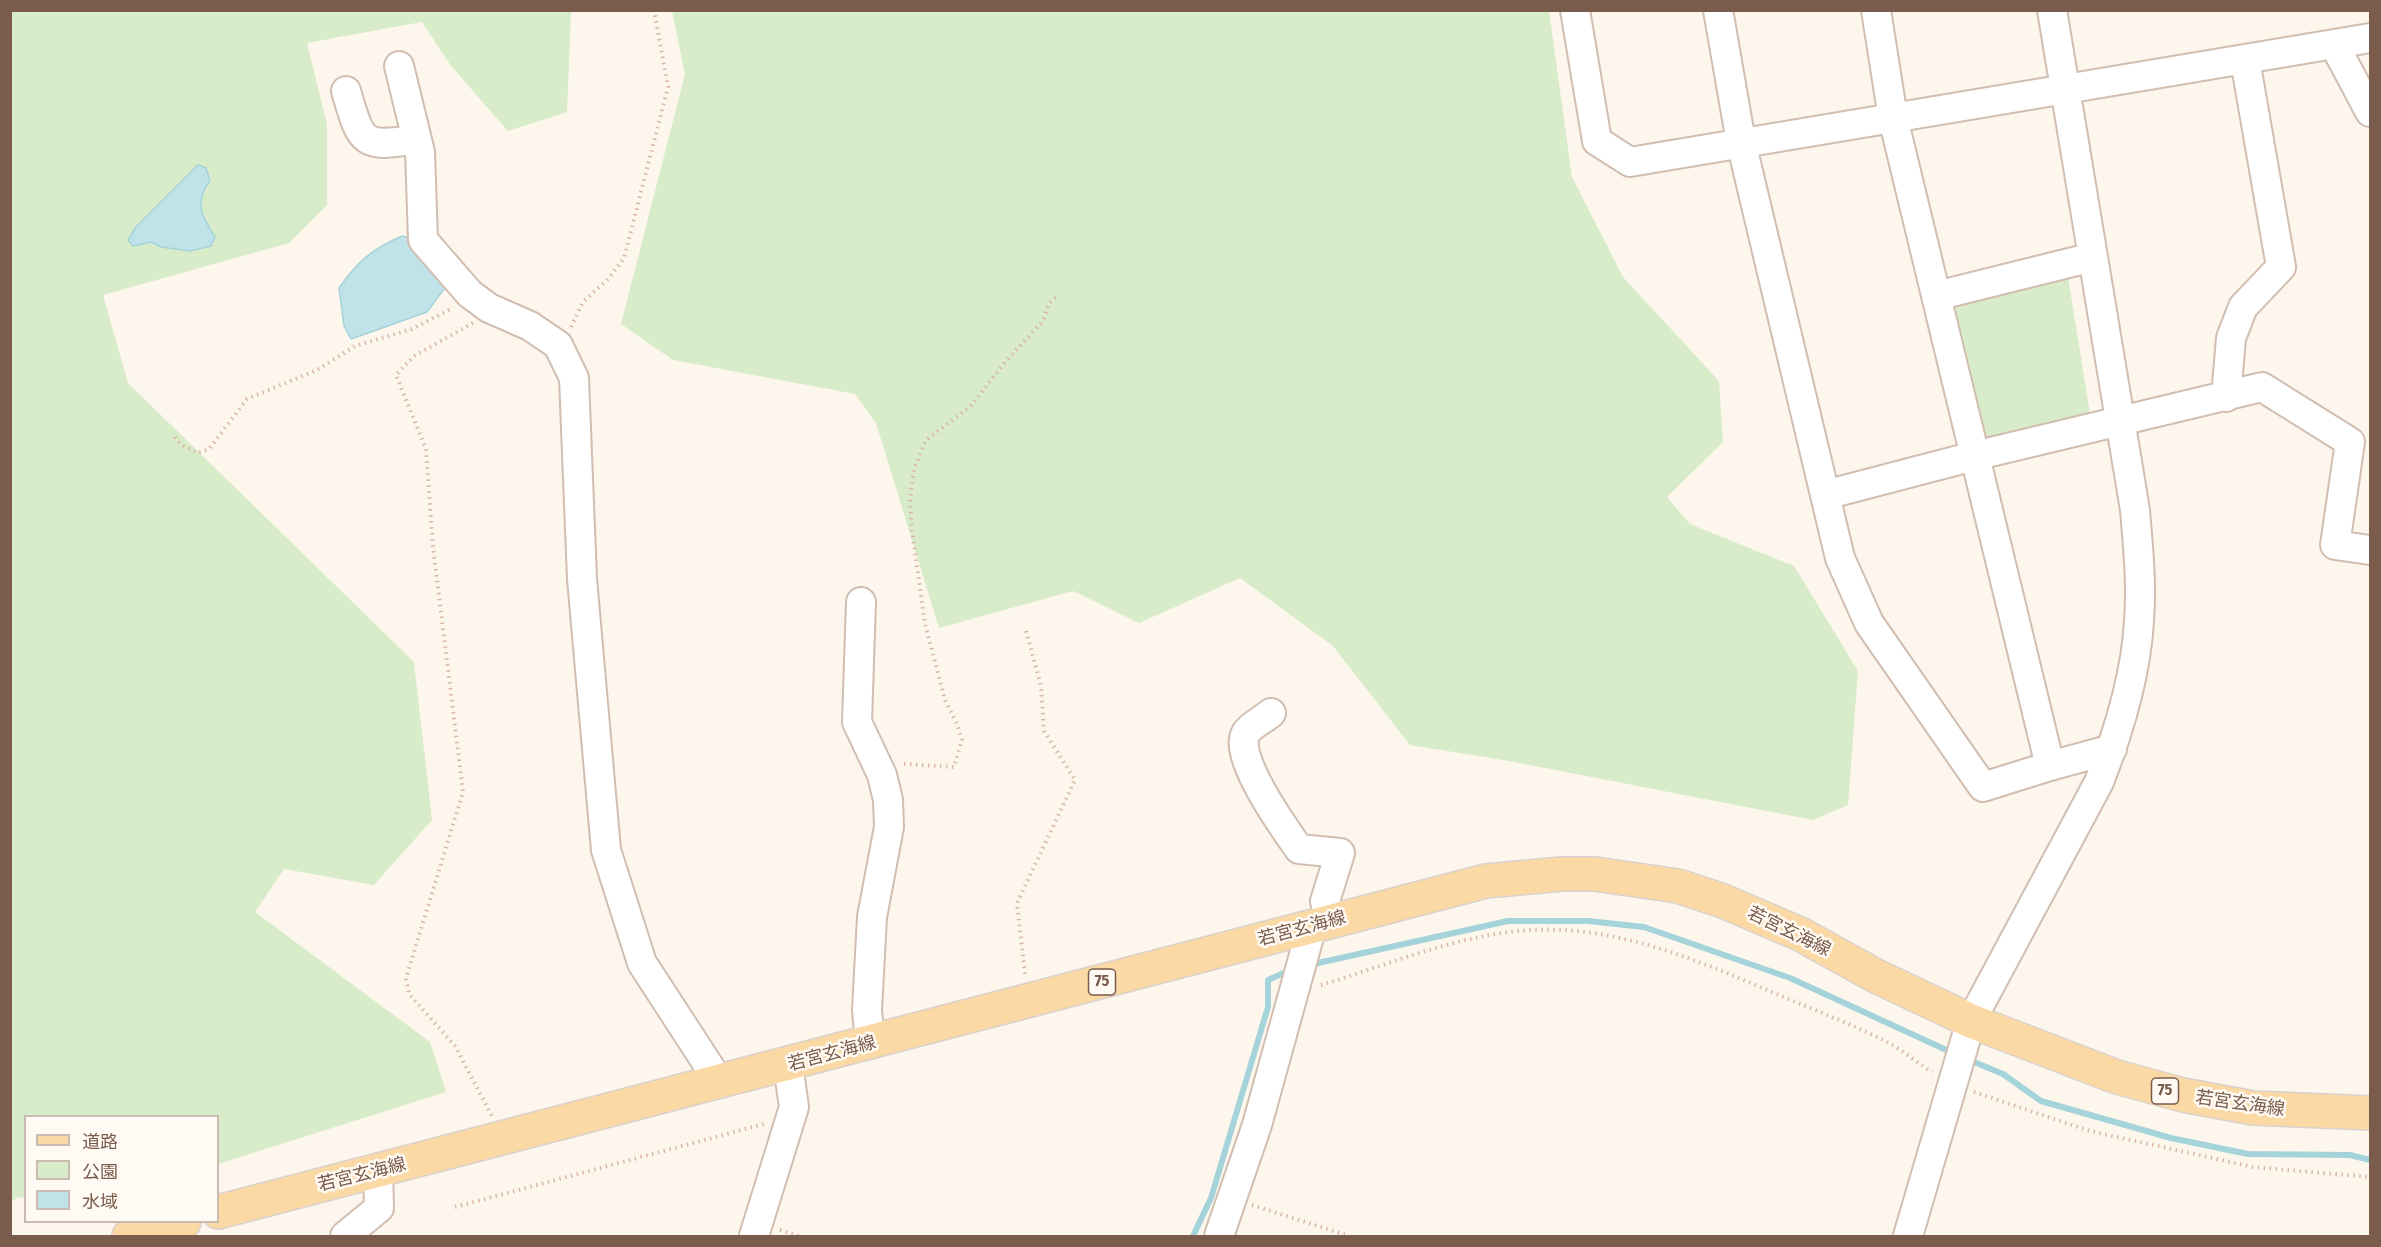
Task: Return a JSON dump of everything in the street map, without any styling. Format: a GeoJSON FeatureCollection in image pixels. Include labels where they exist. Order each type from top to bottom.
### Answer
{"type":"FeatureCollection","features":[{"type":"Feature","properties":{"kind":"main road","name":"若宮玄海線"},"geometry":{"type":"LineString","coordinates":[[219,1212],[870,1044],[1486,881],[1562,874],[1630,877],[1678,886],[1723,901],[1800,934],[1876,976],[1971,1021],[2117,1077],[2183,1095],[2253,1108],[2370,1113]]}},
{"type":"Feature","properties":{"kind":"main road"},"geometry":{"type":"LineString","coordinates":[[129,1236],[177,1223]]}},
{"type":"Feature","properties":{"kind":"street"},"geometry":{"type":"LineString","coordinates":[[1575,10],[1597,141],[1630,162],[2370,38]]}},
{"type":"Feature","properties":{"kind":"street"},"geometry":{"type":"LineString","coordinates":[[1718,10],[1741,142],[1840,558],[1869,623],[1983,787],[2112,748]]}},
{"type":"Feature","properties":{"kind":"street"},"geometry":{"type":"LineString","coordinates":[[1876,10],[1893,118],[2050,766]]}},
{"type":"Feature","properties":{"kind":"street"},"geometry":{"type":"LineString","coordinates":[[1908,1236],[1971,1021],[2099,782],[2112,748],[2135,655],[2140,599],[2135,510],[2052,10]]}},
{"type":"Feature","properties":{"kind":"street"},"geometry":{"type":"LineString","coordinates":[[2335,45],[2370,112]]}},
{"type":"Feature","properties":{"kind":"street"},"geometry":{"type":"LineString","coordinates":[[2226,397],[2231,338],[2243,307],[2281,267],[2245,60]]}},
{"type":"Feature","properties":{"kind":"street"},"geometry":{"type":"LineString","coordinates":[[399,66],[420,152],[423,240],[451,276],[482,303],[530,326],[558,345],[574,378],[582,579],[606,850],[642,963],[720,1083]]}},
{"type":"Feature","properties":{"kind":"street"},"geometry":{"type":"LineString","coordinates":[[346,91],[358,131],[371,141],[386,144],[416,139]]}},
{"type":"Feature","properties":{"kind":"street"},"geometry":{"type":"LineString","coordinates":[[1936,296],[2093,257]]}},
{"type":"Feature","properties":{"kind":"street"},"geometry":{"type":"LineString","coordinates":[[1825,495],[1974,456],[2262,387],[2350,442],[2335,545],[2370,550]]}},
{"type":"Feature","properties":{"kind":"street"},"geometry":{"type":"LineString","coordinates":[[861,602],[857,722],[882,775],[888,800],[889,827],[872,917],[867,1010],[870,1044]]}},
{"type":"Feature","properties":{"kind":"street"},"geometry":{"type":"LineString","coordinates":[[1219,1236],[1257,1125],[1298,983],[1321,924],[1325,901],[1340,853],[1299,849],[1249,768],[1242,748],[1246,733],[1271,713]]}},
{"type":"Feature","properties":{"kind":"street"},"geometry":{"type":"LineString","coordinates":[[754,1236],[794,1107],[788,1065]]}},
{"type":"Feature","properties":{"kind":"street"},"geometry":{"type":"LineString","coordinates":[[345,1236],[379,1208],[378,1171]]}},
{"type":"Feature","properties":{"kind":"path"},"geometry":{"type":"LineString","coordinates":[[558,345],[567,334],[583,302],[609,278],[624,258],[668,87],[654,10]]}},
{"type":"Feature","properties":{"kind":"path"},"geometry":{"type":"LineString","coordinates":[[882,775],[892,766],[911,763],[954,767],[962,740],[945,700],[925,624],[912,530],[910,500],[914,469],[926,440],[970,407],[1006,361],[1043,321],[1049,303],[1059,296]]}},
{"type":"Feature","properties":{"kind":"path"},"geometry":{"type":"LineString","coordinates":[[175,437],[180,444],[198,453],[209,449],[248,399],[317,370],[355,346],[412,329],[482,303]]}},
{"type":"Feature","properties":{"kind":"path"},"geometry":{"type":"LineString","coordinates":[[482,303],[478,320],[414,356],[396,375],[426,449],[433,547],[464,792],[406,978],[409,994],[455,1046],[477,1086],[501,1140]]}},
{"type":"Feature","properties":{"kind":"path"},"geometry":{"type":"LineString","coordinates":[[1026,632],[1041,686],[1044,731],[1075,780],[1017,903],[1024,972],[1036,999]]}},
{"type":"Feature","properties":{"kind":"path"},"geometry":{"type":"LineString","coordinates":[[1298,983],[1320,985],[1450,945],[1496,934],[1549,931],[1605,934],[1648,943],[1696,959],[1885,1041],[1952,1086],[2038,1112],[2090,1131],[2242,1164],[2370,1177]]}},
{"type":"Feature","properties":{"kind":"path"},"geometry":{"type":"LineString","coordinates":[[455,1208],[770,1123],[788,1125]]}},
{"type":"Feature","properties":{"kind":"path"},"geometry":{"type":"LineString","coordinates":[[1232,1198],[1349,1236]]}},
{"type":"Feature","properties":{"kind":"green space"},"geometry":{"type":"Polygon","coordinates":[[[11,11],[571,11],[567,112],[508,131],[451,66],[422,22],[307,43],[327,124],[327,205],[289,243],[103,295],[128,383],[414,662],[432,820],[374,885],[284,869],[255,912],[430,1042],[446,1092],[219,1164],[219,1115],[24,1115],[24,1198],[18,1197],[11,1202],[11,11]]]}},
{"type":"Feature","properties":{"kind":"green space"},"geometry":{"type":"Polygon","coordinates":[[[672,11],[1549,11],[1572,177],[1623,277],[1719,381],[1723,442],[1667,497],[1690,524],[1794,566],[1858,671],[1848,805],[1813,820],[1509,761],[1410,745],[1333,646],[1240,578],[1139,623],[1073,591],[939,628],[876,423],[855,394],[673,360],[621,324],[685,74],[672,11]]]}},
{"type":"Feature","properties":{"kind":"green space"},"geometry":{"type":"Polygon","coordinates":[[[2067,271],[2091,420],[1987,444],[1948,306],[2067,271]]]}},
{"type":"Feature","properties":{"kind":"water"},"geometry":{"type":"Polygon","coordinates":[[[198,165],[206,168],[210,180],[202,196],[201,209],[215,237],[211,246],[190,251],[161,247],[151,242],[133,246],[128,240],[136,227],[198,165]]]}},
{"type":"Feature","properties":{"kind":"water"},"geometry":{"type":"Polygon","coordinates":[[[402,236],[414,239],[447,285],[427,312],[351,339],[344,326],[339,288],[366,257],[402,236]]]}},
{"type":"Feature","properties":{"kind":"waterway"},"geometry":{"type":"LineString","coordinates":[[1309,965],[1508,921],[1588,921],[1644,927],[1790,978],[1955,1054]]}},
{"type":"Feature","properties":{"kind":"waterway"},"geometry":{"type":"LineString","coordinates":[[1193,1236],[1211,1198],[1268,1007],[1268,980],[1290,970]]}},
{"type":"Feature","properties":{"kind":"waterway"},"geometry":{"type":"LineString","coordinates":[[1967,1059],[2003,1074],[2041,1101],[2171,1138],[2248,1154],[2350,1155],[2370,1160]]}}]}
